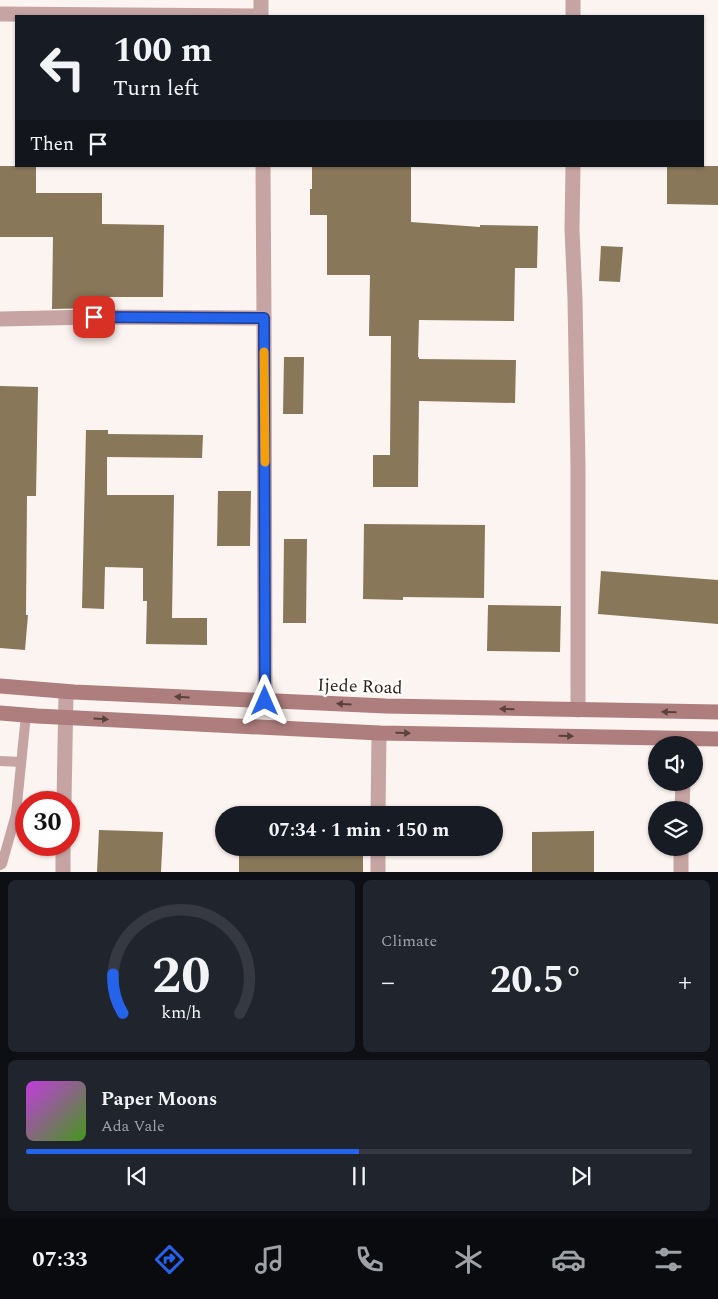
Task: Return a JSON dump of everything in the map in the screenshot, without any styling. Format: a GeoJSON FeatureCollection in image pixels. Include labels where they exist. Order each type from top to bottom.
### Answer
{"type":"FeatureCollection","features":[{"type":"Feature","properties":{"kind":"main road","name":"Ijede Road"},"geometry":{"type":"LineString","coordinates":[[0,686],[66,692],[386,706],[718,712]]}},
{"type":"Feature","properties":{"kind":"main road"},"geometry":{"type":"LineString","coordinates":[[0,713],[379,733],[648,741]]}},
{"type":"Feature","properties":{"kind":"main road"},"geometry":{"type":"LineString","coordinates":[[703,740],[718,738]]}},
{"type":"Feature","properties":{"kind":"street"},"geometry":{"type":"LineString","coordinates":[[261,0],[261,15]]}},
{"type":"Feature","properties":{"kind":"street"},"geometry":{"type":"LineString","coordinates":[[573,0],[573,15]]}},
{"type":"Feature","properties":{"kind":"street"},"geometry":{"type":"LineString","coordinates":[[0,14],[130,15]]}},
{"type":"Feature","properties":{"kind":"street"},"geometry":{"type":"LineString","coordinates":[[263,167],[265,701]]}},
{"type":"Feature","properties":{"kind":"street"},"geometry":{"type":"LineString","coordinates":[[573,167],[572,229],[578,466],[578,710]]}},
{"type":"Feature","properties":{"kind":"street"},"geometry":{"type":"LineString","coordinates":[[0,319],[94,317],[264,318]]}},
{"type":"Feature","properties":{"kind":"street"},"geometry":{"type":"LineString","coordinates":[[64,791],[66,692]]}},
{"type":"Feature","properties":{"kind":"street"},"geometry":{"type":"LineString","coordinates":[[378,806],[379,733]]}},
{"type":"Feature","properties":{"kind":"street"},"geometry":{"type":"LineString","coordinates":[[63,856],[63,872]]}},
{"type":"Feature","properties":{"kind":"street"},"geometry":{"type":"LineString","coordinates":[[378,856],[378,872]]}},
{"type":"Feature","properties":{"kind":"street"},"geometry":{"type":"LineString","coordinates":[[681,856],[681,872]]}},
{"type":"Feature","properties":{"kind":"lane"},"geometry":{"type":"LineString","coordinates":[[0,865],[2,864],[16,814],[26,715]]}},
{"type":"Feature","properties":{"kind":"lane"},"geometry":{"type":"LineString","coordinates":[[0,761],[21,762]]}},
{"type":"Feature","properties":{"kind":"building"},"geometry":{"type":"Polygon","coordinates":[[[0,166],[36,167],[36,193],[102,193],[102,224],[164,225],[163,297],[97,297],[97,308],[52,309],[53,237],[0,237],[0,166]]]}},
{"type":"Feature","properties":{"kind":"building"},"geometry":{"type":"Polygon","coordinates":[[[718,166],[718,205],[667,204],[667,167],[718,166]]]}},
{"type":"Feature","properties":{"kind":"building"},"geometry":{"type":"Polygon","coordinates":[[[312,167],[411,167],[411,222],[480,227],[480,225],[538,226],[537,268],[515,268],[514,321],[419,320],[419,359],[516,360],[515,403],[419,401],[418,487],[373,487],[373,455],[390,455],[391,336],[369,336],[370,275],[327,275],[327,215],[310,215],[310,189],[312,189],[312,167]]]}},
{"type":"Feature","properties":{"kind":"building"},"geometry":{"type":"Polygon","coordinates":[[[601,246],[623,247],[620,282],[599,281],[601,246]]]}},
{"type":"Feature","properties":{"kind":"building"},"geometry":{"type":"Polygon","coordinates":[[[284,357],[304,357],[303,414],[283,414],[284,357]]]}},
{"type":"Feature","properties":{"kind":"building"},"geometry":{"type":"Polygon","coordinates":[[[0,386],[38,387],[36,496],[27,496],[26,615],[28,615],[25,650],[0,648],[0,386]]]}},
{"type":"Feature","properties":{"kind":"building"},"geometry":{"type":"Polygon","coordinates":[[[86,430],[108,430],[108,434],[203,435],[202,458],[107,457],[107,495],[174,495],[172,618],[207,618],[207,645],[146,644],[147,601],[143,601],[143,568],[105,567],[104,609],[82,608],[86,430]]]}},
{"type":"Feature","properties":{"kind":"building"},"geometry":{"type":"Polygon","coordinates":[[[218,491],[251,491],[250,546],[217,546],[218,491]]]}},
{"type":"Feature","properties":{"kind":"building"},"geometry":{"type":"Polygon","coordinates":[[[364,524],[485,525],[484,598],[403,597],[403,600],[363,599],[364,524]]]}},
{"type":"Feature","properties":{"kind":"building"},"geometry":{"type":"Polygon","coordinates":[[[284,539],[307,539],[306,623],[283,623],[284,539]]]}},
{"type":"Feature","properties":{"kind":"building"},"geometry":{"type":"Polygon","coordinates":[[[601,571],[718,580],[718,624],[598,614],[601,571]]]}},
{"type":"Feature","properties":{"kind":"building"},"geometry":{"type":"Polygon","coordinates":[[[488,605],[561,606],[560,652],[487,651],[488,605]]]}},
{"type":"Feature","properties":{"kind":"building"},"geometry":{"type":"Polygon","coordinates":[[[99,830],[163,832],[161,872],[97,872],[99,830]]]}},
{"type":"Feature","properties":{"kind":"building"},"geometry":{"type":"Polygon","coordinates":[[[594,831],[594,872],[532,872],[532,832],[594,831]]]}},
{"type":"Feature","properties":{"kind":"building"},"geometry":{"type":"Polygon","coordinates":[[[239,856],[363,856],[363,872],[239,872],[239,856]]]}},
{"type":"Feature","properties":{"kind":"slow traffic"},"geometry":{"type":"LineString","coordinates":[[264,352],[265,462]]}},
{"type":"Feature","properties":{"kind":"route"},"geometry":{"type":"LineString","coordinates":[[94,317],[264,318],[265,701]]}}]}
